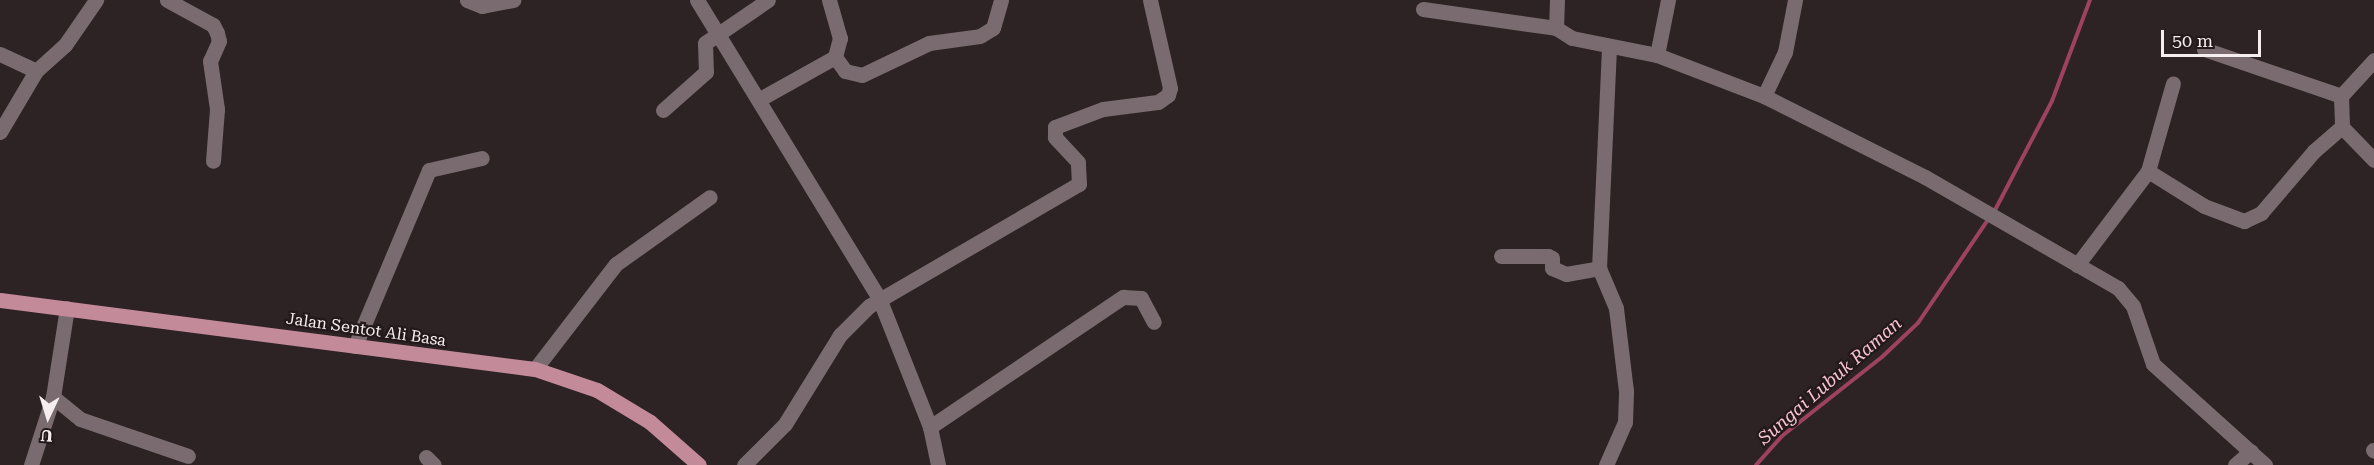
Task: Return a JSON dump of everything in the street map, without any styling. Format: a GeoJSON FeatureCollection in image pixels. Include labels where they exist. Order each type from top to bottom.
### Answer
{"type":"FeatureCollection","features":[{"type":"Feature","properties":{"kind":"main road","name":"Jalan Sentot Ali Basa"},"geometry":{"type":"LineString","coordinates":[[0,300],[535,369],[597,390],[650,422],[699,465]]}},
{"type":"Feature","properties":{"kind":"street"},"geometry":{"type":"LineString","coordinates":[[0,132],[36,71],[65,45],[96,0]]}},
{"type":"Feature","properties":{"kind":"street"},"geometry":{"type":"LineString","coordinates":[[167,0],[213,25],[218,33],[219,41],[210,61],[218,109],[213,162]]}},
{"type":"Feature","properties":{"kind":"street"},"geometry":{"type":"LineString","coordinates":[[467,0],[482,6],[513,0]]}},
{"type":"Feature","properties":{"kind":"street"},"geometry":{"type":"LineString","coordinates":[[697,0],[721,33],[879,298],[930,427],[938,465]]}},
{"type":"Feature","properties":{"kind":"street"},"geometry":{"type":"LineString","coordinates":[[663,110],[706,72],[705,43],[768,0]]}},
{"type":"Feature","properties":{"kind":"street"},"geometry":{"type":"LineString","coordinates":[[760,99],[835,57],[840,38],[829,0]]}},
{"type":"Feature","properties":{"kind":"street"},"geometry":{"type":"LineString","coordinates":[[835,57],[845,71],[862,75],[929,43],[980,36],[993,28],[1001,0]]}},
{"type":"Feature","properties":{"kind":"street"},"geometry":{"type":"LineString","coordinates":[[744,465],[795,410],[840,334],[879,298],[1079,184],[1078,162],[1055,137],[1055,127],[1103,109],[1158,102],[1168,95],[1170,88],[1150,0]]}},
{"type":"Feature","properties":{"kind":"street"},"geometry":{"type":"LineString","coordinates":[[1556,28],[1557,0]]}},
{"type":"Feature","properties":{"kind":"street"},"geometry":{"type":"LineString","coordinates":[[1657,55],[1668,0]]}},
{"type":"Feature","properties":{"kind":"street"},"geometry":{"type":"LineString","coordinates":[[1764,96],[1785,52],[1795,0]]}},
{"type":"Feature","properties":{"kind":"street"},"geometry":{"type":"LineString","coordinates":[[1423,9],[1556,28],[1572,38],[1657,55],[1764,96],[1925,177],[2127,296],[2153,364],[2265,465]]}},
{"type":"Feature","properties":{"kind":"street"},"geometry":{"type":"LineString","coordinates":[[1606,465],[1625,422],[1626,391],[1616,308],[1599,268],[1609,47]]}},
{"type":"Feature","properties":{"kind":"street"},"geometry":{"type":"LineString","coordinates":[[2204,49],[2341,96]]}},
{"type":"Feature","properties":{"kind":"street"},"geometry":{"type":"LineString","coordinates":[[0,54],[36,71]]}},
{"type":"Feature","properties":{"kind":"street"},"geometry":{"type":"LineString","coordinates":[[2374,60],[2341,96],[2342,127],[2374,160]]}},
{"type":"Feature","properties":{"kind":"street"},"geometry":{"type":"LineString","coordinates":[[2077,266],[2148,171],[2173,83]]}},
{"type":"Feature","properties":{"kind":"street"},"geometry":{"type":"LineString","coordinates":[[2148,171],[2204,206],[2244,221],[2260,213],[2314,151],[2342,127]]}},
{"type":"Feature","properties":{"kind":"street"},"geometry":{"type":"LineString","coordinates":[[355,346],[429,170],[483,158]]}},
{"type":"Feature","properties":{"kind":"street"},"geometry":{"type":"LineString","coordinates":[[535,369],[616,264],[710,197]]}},
{"type":"Feature","properties":{"kind":"street"},"geometry":{"type":"LineString","coordinates":[[1501,256],[1548,256],[1552,258],[1552,268],[1566,274],[1599,268]]}},
{"type":"Feature","properties":{"kind":"street"},"geometry":{"type":"LineString","coordinates":[[930,427],[1123,297],[1141,298],[1154,322]]}},
{"type":"Feature","properties":{"kind":"street"},"geometry":{"type":"LineString","coordinates":[[31,465],[53,397],[67,308]]}},
{"type":"Feature","properties":{"kind":"street"},"geometry":{"type":"LineString","coordinates":[[53,397],[81,419],[188,456]]}},
{"type":"Feature","properties":{"kind":"street"},"geometry":{"type":"LineString","coordinates":[[2235,465],[2251,451]]}},
{"type":"Feature","properties":{"kind":"waterway","name":"Sungai Lubuk Raman"},"geometry":{"type":"LineString","coordinates":[[1994,212],[2052,101],[2090,0]]}},
{"type":"Feature","properties":{"kind":"waterway","name":"Sungai Lubuk Raman"},"geometry":{"type":"LineString","coordinates":[[1756,465],[1782,436],[1882,357],[1918,323],[1989,218]]}}]}
